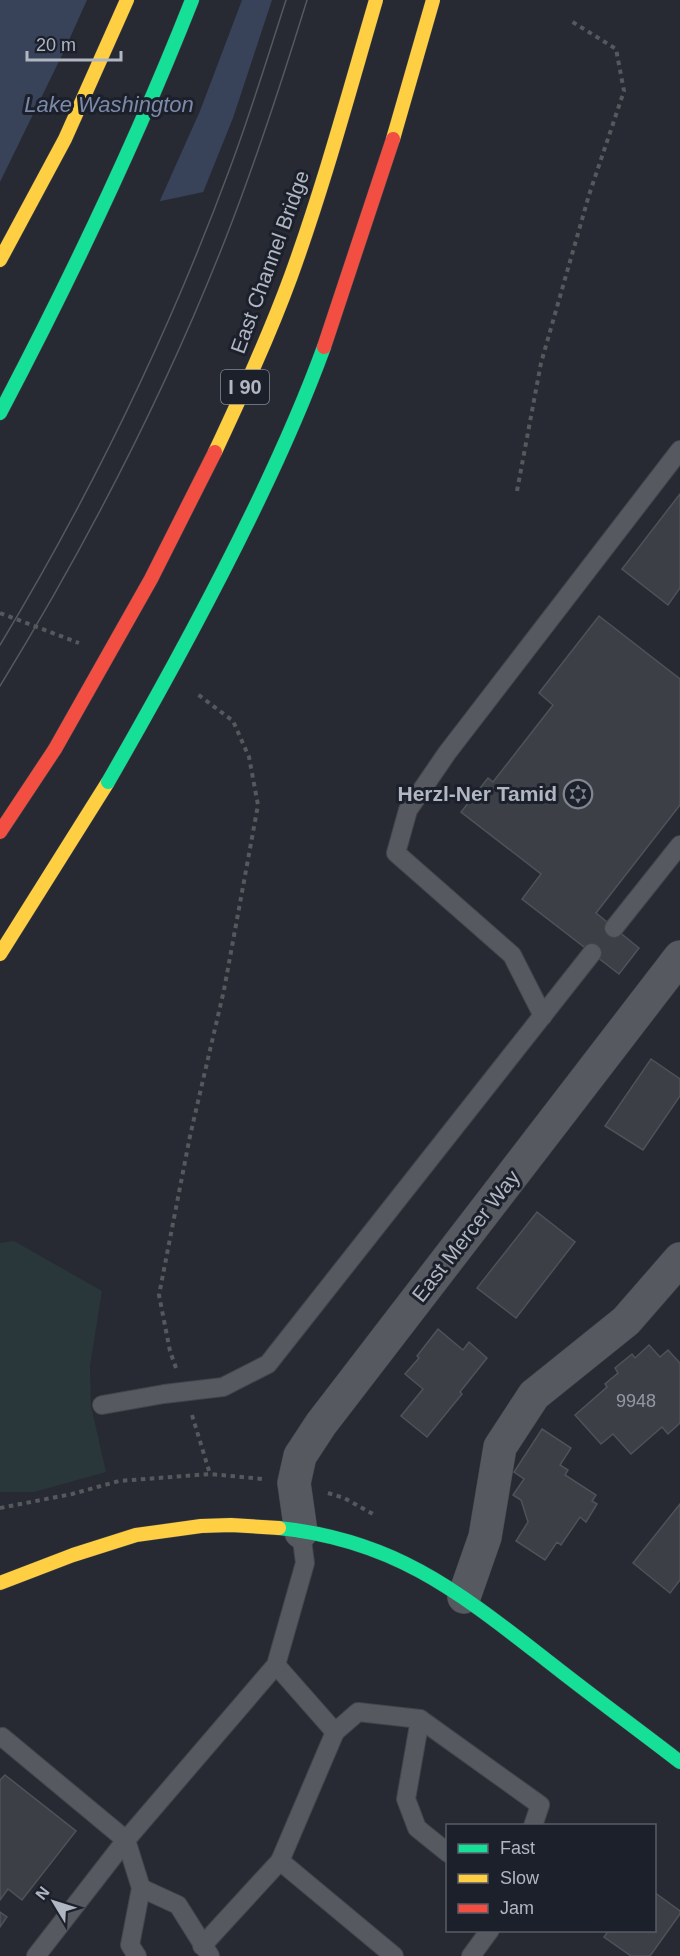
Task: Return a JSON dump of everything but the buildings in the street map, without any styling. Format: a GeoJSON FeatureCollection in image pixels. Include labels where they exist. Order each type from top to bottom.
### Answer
{"type":"FeatureCollection","features":[{"type":"Feature","properties":{"kind":"main road"},"geometry":{"type":"LineString","coordinates":[[0,260],[65,139],[127,0]]}},
{"type":"Feature","properties":{"kind":"main road"},"geometry":{"type":"LineString","coordinates":[[0,413],[42,335],[148,113],[192,0]]}},
{"type":"Feature","properties":{"kind":"main road","name":"East Channel Bridge"},"geometry":{"type":"LineString","coordinates":[[0,832],[55,749],[149,586],[187,512],[255,365],[298,258],[328,165],[376,0]]}},
{"type":"Feature","properties":{"kind":"main road"},"geometry":{"type":"LineString","coordinates":[[0,954],[146,717],[196,626],[250,516],[311,380],[366,229],[402,115],[432,0]]}},
{"type":"Feature","properties":{"kind":"main road"},"geometry":{"type":"LineString","coordinates":[[0,1583],[140,1534],[227,1525],[261,1526],[337,1538],[381,1552],[431,1577],[464,1597],[680,1762]]}},
{"type":"Feature","properties":{"kind":"street","name":"East Mercer Way"},"geometry":{"type":"LineString","coordinates":[[301,1532],[294,1483],[300,1456],[321,1424],[680,957]]}},
{"type":"Feature","properties":{"kind":"street"},"geometry":{"type":"LineString","coordinates":[[464,1597],[485,1537],[500,1447],[534,1395],[626,1320],[680,1259]]}},
{"type":"Feature","properties":{"kind":"lane"},"geometry":{"type":"LineString","coordinates":[[543,1016],[512,955],[396,853],[408,810],[447,753],[680,450]]}},
{"type":"Feature","properties":{"kind":"lane"},"geometry":{"type":"LineString","coordinates":[[614,928],[680,845]]}},
{"type":"Feature","properties":{"kind":"lane"},"geometry":{"type":"LineString","coordinates":[[102,1405],[223,1387],[268,1364],[592,953]]}},
{"type":"Feature","properties":{"kind":"lane"},"geometry":{"type":"LineString","coordinates":[[36,1956],[126,1840],[276,1665],[305,1563],[301,1532]]}},
{"type":"Feature","properties":{"kind":"lane"},"geometry":{"type":"LineString","coordinates":[[276,1665],[334,1732]]}},
{"type":"Feature","properties":{"kind":"lane"},"geometry":{"type":"LineString","coordinates":[[141,1888],[178,1905],[206,1951],[280,1861],[334,1732],[358,1712],[420,1719],[540,1805],[534,1824]]}},
{"type":"Feature","properties":{"kind":"lane"},"geometry":{"type":"LineString","coordinates":[[420,1719],[406,1799],[417,1828],[446,1852]]}},
{"type":"Feature","properties":{"kind":"lane"},"geometry":{"type":"LineString","coordinates":[[0,1738],[2,1737],[126,1840],[141,1888],[130,1945],[137,1956]]}},
{"type":"Feature","properties":{"kind":"lane"},"geometry":{"type":"LineString","coordinates":[[280,1861],[394,1956]]}},
{"type":"Feature","properties":{"kind":"lane"},"geometry":{"type":"LineString","coordinates":[[471,1956],[489,1932]]}},
{"type":"Feature","properties":{"kind":"path"},"geometry":{"type":"LineString","coordinates":[[517,491],[541,363],[589,195],[624,91],[616,49],[571,21]]}},
{"type":"Feature","properties":{"kind":"path"},"geometry":{"type":"LineString","coordinates":[[0,613],[87,645]]}},
{"type":"Feature","properties":{"kind":"path"},"geometry":{"type":"LineString","coordinates":[[195,692],[233,721],[249,757],[258,805],[224,990],[190,1136],[159,1295],[170,1351],[185,1391],[210,1474]]}},
{"type":"Feature","properties":{"kind":"path"},"geometry":{"type":"LineString","coordinates":[[0,1508],[72,1494],[119,1481],[210,1474],[294,1483],[344,1498],[369,1510],[380,1520]]}},
{"type":"Feature","properties":{"kind":"shaded area"},"geometry":{"type":"Polygon","coordinates":[[[14,1241],[102,1291],[90,1366],[91,1406],[106,1472],[34,1492],[0,1492],[0,1243],[14,1241]]]}},
{"type":"Feature","properties":{"kind":"water","name":"Lake Washington"},"geometry":{"type":"Polygon","coordinates":[[[0,0],[396,0],[352,22],[213,190],[0,235],[0,0]]]}},
{"type":"Feature","properties":{"kind":"pier"},"geometry":{"type":"Polygon","coordinates":[[[87,0],[242,0],[200,111],[158,205],[0,238],[0,182],[87,0]]]}},
{"type":"Feature","properties":{"kind":"pier"},"geometry":{"type":"Polygon","coordinates":[[[272,0],[399,0],[354,24],[215,192],[202,195],[233,118],[272,0]]]}},
{"type":"Feature","properties":{"kind":"tram line"},"geometry":{"type":"LineString","coordinates":[[0,645],[66,530],[154,352],[230,168],[286,0]]}},
{"type":"Feature","properties":{"kind":"tram line"},"geometry":{"type":"LineString","coordinates":[[0,686],[93,523],[150,412],[176,355],[225,240],[247,181],[307,0]]}},
{"type":"Feature","properties":{"kind":"traffic: fast"},"geometry":{"type":"LineString","coordinates":[[0,413],[102,209],[192,0]]}},
{"type":"Feature","properties":{"kind":"traffic: fast"},"geometry":{"type":"LineString","coordinates":[[108,782],[186,643],[241,537],[284,444],[324,347]]}},
{"type":"Feature","properties":{"kind":"traffic: fast"},"geometry":{"type":"LineString","coordinates":[[279,1528],[321,1534],[358,1544],[392,1557],[455,1592],[680,1762]]}},
{"type":"Feature","properties":{"kind":"traffic: slow"},"geometry":{"type":"LineString","coordinates":[[0,260],[65,139],[127,0]]}},
{"type":"Feature","properties":{"kind":"traffic: slow"},"geometry":{"type":"LineString","coordinates":[[215,452],[291,276],[325,173],[376,0]]}},
{"type":"Feature","properties":{"kind":"traffic: slow"},"geometry":{"type":"LineString","coordinates":[[393,139],[433,0]]}},
{"type":"Feature","properties":{"kind":"traffic: slow"},"geometry":{"type":"LineString","coordinates":[[0,954],[108,782]]}},
{"type":"Feature","properties":{"kind":"traffic: slow"},"geometry":{"type":"LineString","coordinates":[[0,1583],[73,1555],[136,1535],[201,1526],[279,1528]]}},
{"type":"Feature","properties":{"kind":"traffic: jam"},"geometry":{"type":"LineString","coordinates":[[324,347],[393,139]]}},
{"type":"Feature","properties":{"kind":"traffic: jam"},"geometry":{"type":"LineString","coordinates":[[55,749],[151,579],[215,452]]}},
{"type":"Feature","properties":{"kind":"traffic: jam"},"geometry":{"type":"LineString","coordinates":[[0,832],[55,749]]}},
{"type":"Feature","properties":{"kind":"place","name":"Herzl-Ner Tamid"},"geometry":{"type":"Point","coordinates":[578,794]}}]}
